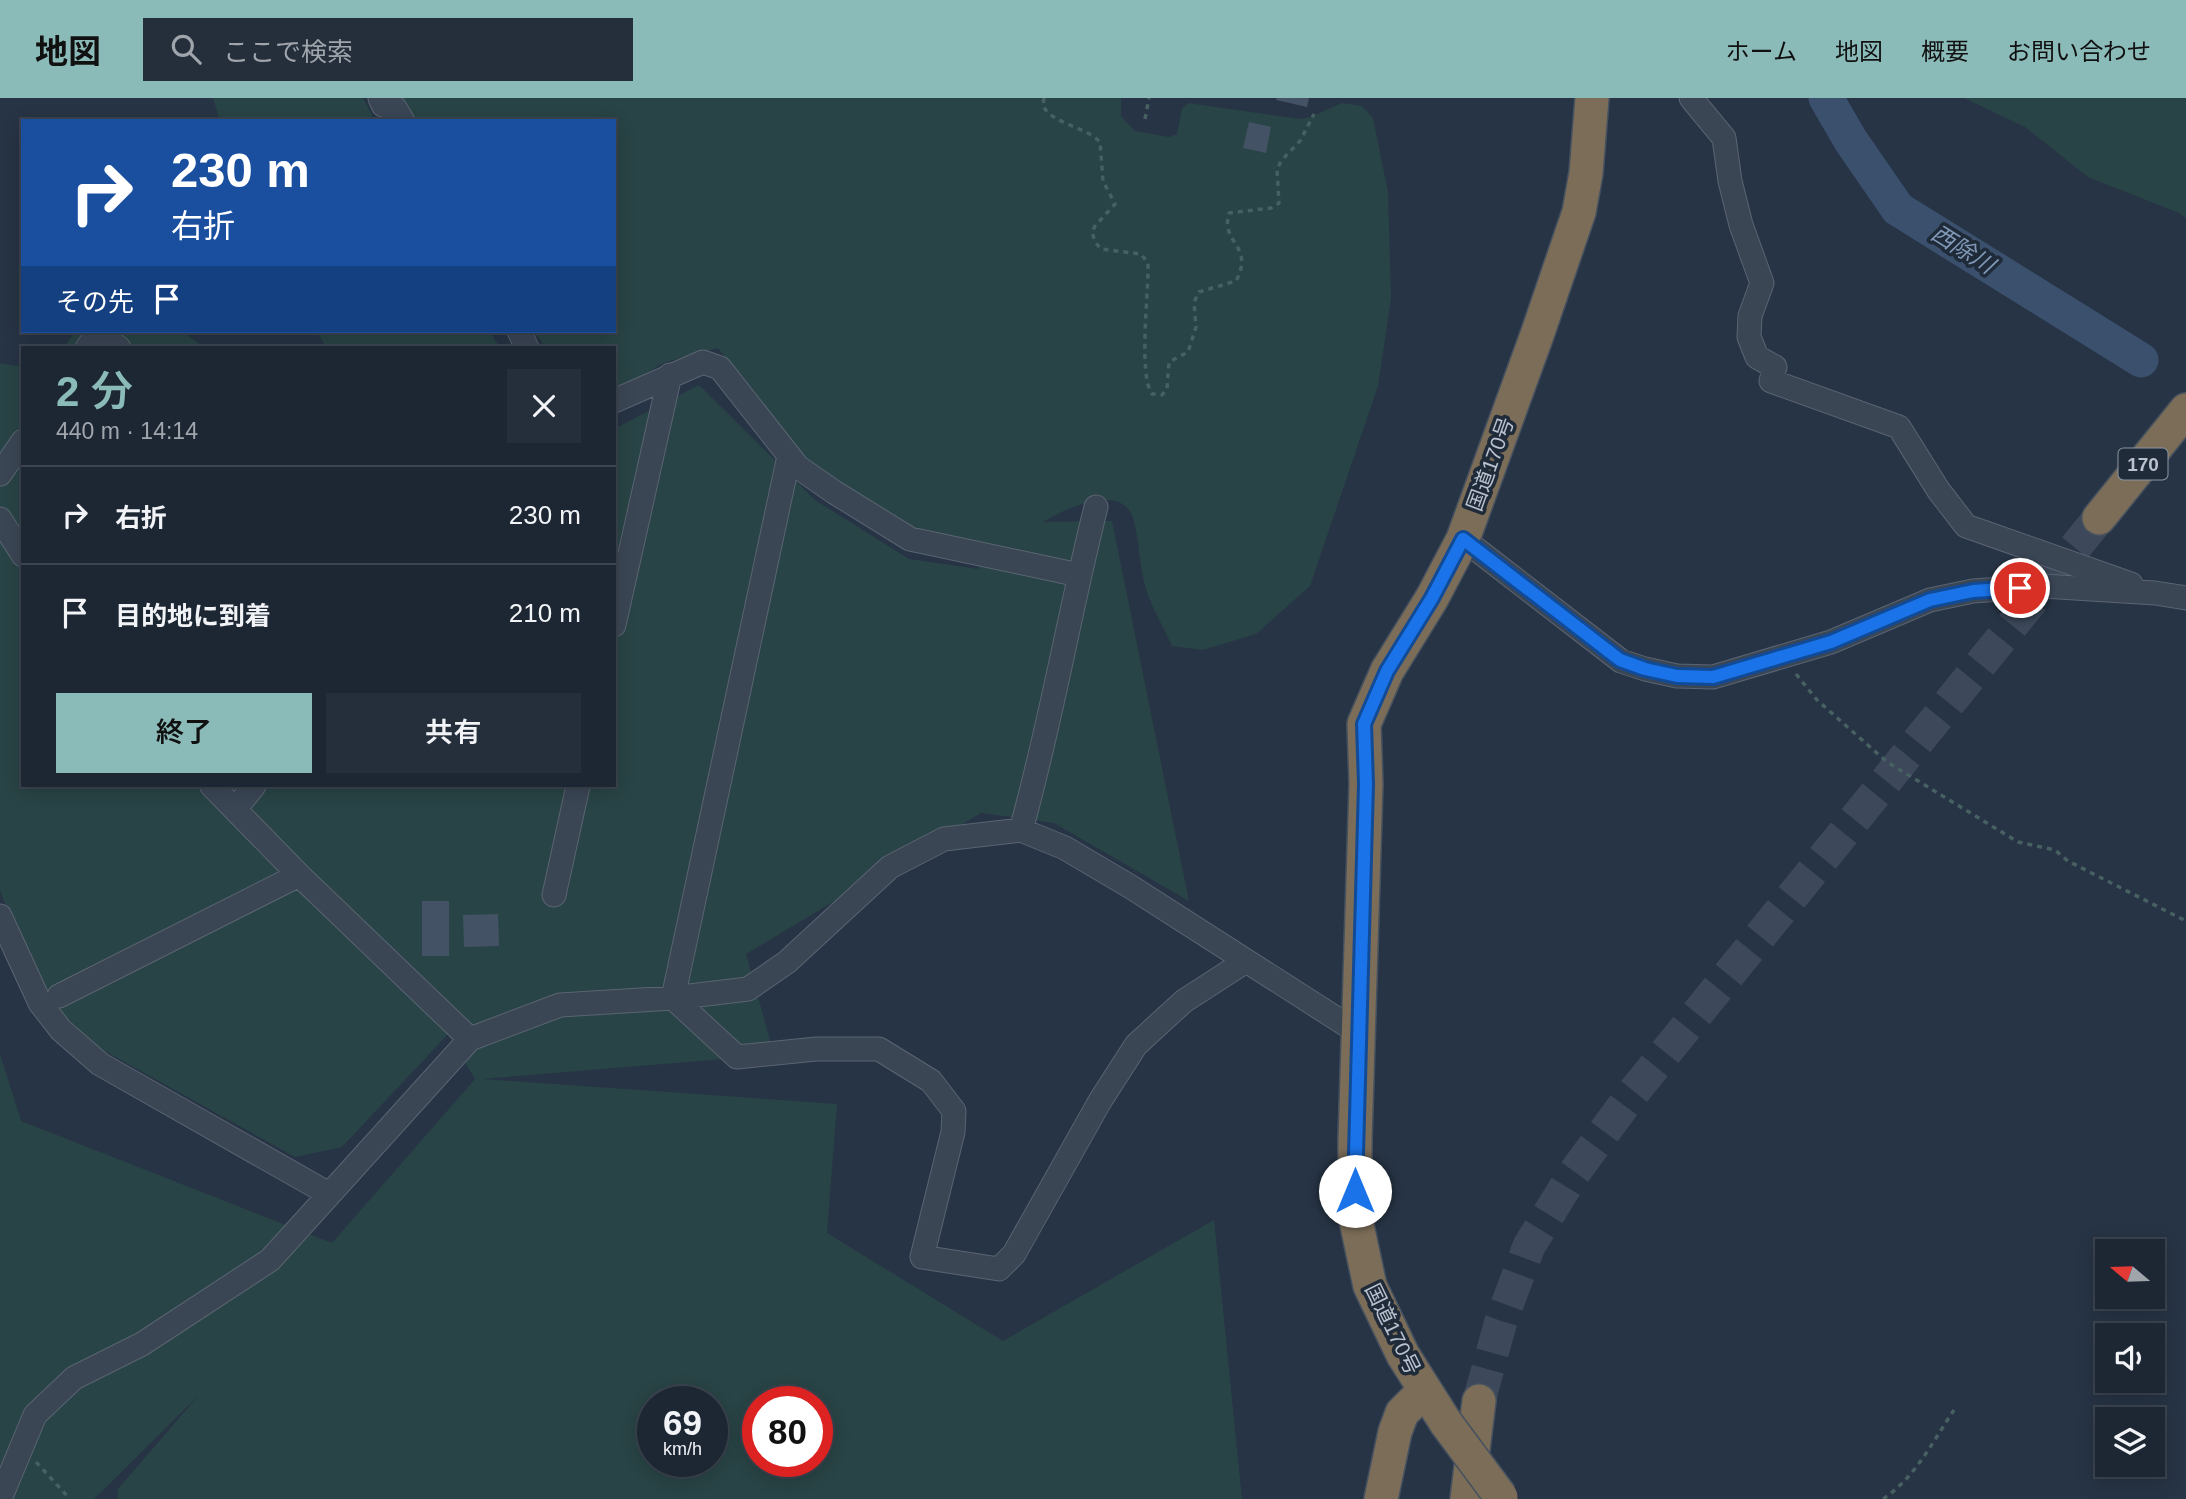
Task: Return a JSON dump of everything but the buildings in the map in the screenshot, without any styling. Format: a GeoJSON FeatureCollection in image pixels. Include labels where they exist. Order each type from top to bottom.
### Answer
{"type":"FeatureCollection","features":[{"type":"Feature","properties":{"kind":"highway","name":"国道170号"},"geometry":{"type":"LineString","coordinates":[[1502,1498],[1446,1423],[1403,1355],[1370,1286],[1355,1216],[1366,784],[1364,724],[1387,671],[1432,598],[1463,539],[1537,335],[1578,212],[1586,173],[1592,98]]}},
{"type":"Feature","properties":{"kind":"highway","name":"170"},"geometry":{"type":"LineString","coordinates":[[2099,518],[2186,410]]}},
{"type":"Feature","properties":{"kind":"highway"},"geometry":{"type":"LineString","coordinates":[[1381,1499],[1395,1432],[1402,1413],[1424,1391]]}},
{"type":"Feature","properties":{"kind":"highway"},"geometry":{"type":"LineString","coordinates":[[1395,1499],[1424,1391]]}},
{"type":"Feature","properties":{"kind":"highway"},"geometry":{"type":"LineString","coordinates":[[1466,1499],[1479,1401]]}},
{"type":"Feature","properties":{"kind":"street"},"geometry":{"type":"LineString","coordinates":[[380,98],[383,105],[395,108],[402,119]]}},
{"type":"Feature","properties":{"kind":"street"},"geometry":{"type":"LineString","coordinates":[[1691,98],[1724,138],[1738,214],[1762,283],[1750,316],[1749,337],[1757,357],[1775,367],[1771,381],[1899,427],[1939,491],[1966,527],[2031,547],[2155,593]]}},
{"type":"Feature","properties":{"kind":"street"},"geometry":{"type":"LineString","coordinates":[[100,333],[116,346]]}},
{"type":"Feature","properties":{"kind":"street"},"geometry":{"type":"LineString","coordinates":[[616,400],[703,362],[720,368],[798,467],[910,540],[1079,575]]}},
{"type":"Feature","properties":{"kind":"street"},"geometry":{"type":"LineString","coordinates":[[616,616],[670,375]]}},
{"type":"Feature","properties":{"kind":"street"},"geometry":{"type":"LineString","coordinates":[[0,474],[21,444]]}},
{"type":"Feature","properties":{"kind":"street"},"geometry":{"type":"LineString","coordinates":[[673,998],[789,456]]}},
{"type":"Feature","properties":{"kind":"street"},"geometry":{"type":"LineString","coordinates":[[1021,830],[1034,785],[1096,507]]}},
{"type":"Feature","properties":{"kind":"street"},"geometry":{"type":"LineString","coordinates":[[0,519],[21,552]]}},
{"type":"Feature","properties":{"kind":"street"},"geometry":{"type":"LineString","coordinates":[[1463,539],[1620,660],[1677,676],[1713,677],[1831,642],[1930,600],[1973,591],[2043,586],[2155,593],[2186,598]]}},
{"type":"Feature","properties":{"kind":"street"},"geometry":{"type":"LineString","coordinates":[[213,787],[299,875],[470,1039]]}},
{"type":"Feature","properties":{"kind":"street"},"geometry":{"type":"LineString","coordinates":[[235,809],[253,787]]}},
{"type":"Feature","properties":{"kind":"street"},"geometry":{"type":"LineString","coordinates":[[554,895],[578,787]]}},
{"type":"Feature","properties":{"kind":"street"},"geometry":{"type":"LineString","coordinates":[[0,1499],[34,1415],[74,1378],[142,1345],[270,1260],[470,1039],[560,1005],[673,998],[748,989],[787,962],[890,867],[944,839],[1021,830],[1076,854],[1359,1033]]}},
{"type":"Feature","properties":{"kind":"street"},"geometry":{"type":"LineString","coordinates":[[59,996],[299,875]]}},
{"type":"Feature","properties":{"kind":"street"},"geometry":{"type":"LineString","coordinates":[[0,916],[40,1003],[61,1030],[100,1064],[329,1194]]}},
{"type":"Feature","properties":{"kind":"street"},"geometry":{"type":"LineString","coordinates":[[673,998],[737,1057],[816,1049],[879,1049],[931,1081],[954,1111],[953,1132],[922,1257],[999,1269],[1014,1254],[1100,1101],[1136,1045],[1184,1001],[1246,961]]}},
{"type":"Feature","properties":{"kind":"path"},"geometry":{"type":"LineString","coordinates":[[1044,98],[1043,106],[1048,114],[1093,134],[1100,142],[1103,181],[1115,204],[1095,226],[1092,232],[1094,242],[1101,248],[1141,254],[1148,263],[1144,360],[1147,387],[1152,394],[1162,395],[1167,389],[1169,362],[1188,352],[1195,335],[1194,302],[1199,292],[1236,281],[1242,268],[1242,255],[1228,233],[1229,213],[1271,208],[1279,203],[1277,170],[1281,161],[1300,141],[1314,114]]}},
{"type":"Feature","properties":{"kind":"path"},"geometry":{"type":"LineString","coordinates":[[1145,120],[1149,98]]}},
{"type":"Feature","properties":{"kind":"path"},"geometry":{"type":"LineString","coordinates":[[1781,656],[1816,700],[1887,762],[2018,842],[2055,850],[2068,861],[2186,921]]}},
{"type":"Feature","properties":{"kind":"path"},"geometry":{"type":"LineString","coordinates":[[1883,1499],[1899,1489],[1954,1410]]}},
{"type":"Feature","properties":{"kind":"path"},"geometry":{"type":"LineString","coordinates":[[22,1446],[70,1499]]}},
{"type":"Feature","properties":{"kind":"green space"},"geometry":{"type":"Polygon","coordinates":[[[213,98],[363,98],[374,119],[219,119],[213,98]]]}},
{"type":"Feature","properties":{"kind":"green space"},"geometry":{"type":"Polygon","coordinates":[[[397,98],[1121,98],[1121,116],[1135,131],[1169,137],[1177,134],[1182,109],[1188,103],[1300,119],[1342,103],[1362,106],[1373,118],[1388,192],[1391,298],[1378,386],[1310,586],[1256,634],[1203,650],[1172,646],[1147,592],[1133,518],[1127,507],[1105,500],[1091,502],[1043,522],[1112,521],[1189,901],[1054,823],[981,813],[746,954],[774,1055],[482,1079],[837,1104],[827,1233],[1003,1341],[1214,1220],[1242,1499],[117,1499],[118,1489],[199,1395],[94,1499],[0,1499],[0,1054],[21,1121],[332,1243],[475,1079],[448,1034],[342,1147],[295,1157],[94,1045],[41,990],[0,891],[0,363],[21,367],[21,787],[616,787],[616,428],[699,385],[815,500],[909,559],[978,569],[990,548],[923,534],[859,496],[808,461],[718,348],[663,363],[616,391],[616,346],[545,346],[535,333],[616,333],[616,119],[411,119],[397,98]]]}},
{"type":"Feature","properties":{"kind":"green space"},"geometry":{"type":"Polygon","coordinates":[[[1964,98],[2186,98],[2186,218],[2088,177],[2025,127],[1964,98]]]}},
{"type":"Feature","properties":{"kind":"green space"},"geometry":{"type":"Polygon","coordinates":[[[74,333],[184,333],[203,346],[65,346],[74,333]]]}},
{"type":"Feature","properties":{"kind":"green space"},"geometry":{"type":"Polygon","coordinates":[[[318,333],[491,333],[499,346],[325,346],[318,333]]]}},
{"type":"Feature","properties":{"kind":"waterway","name":"西除川"},"geometry":{"type":"LineString","coordinates":[[1826,98],[1851,141],[1898,209],[2141,360]]}},
{"type":"Feature","properties":{"kind":"tunnel"},"geometry":{"type":"LineString","coordinates":[[1479,1401],[1501,1321],[1529,1246],[1574,1173],[1632,1094],[2099,518]]}},
{"type":"Feature","properties":{"kind":"route"},"geometry":{"type":"LineString","coordinates":[[1355,1191],[1366,784],[1364,724],[1387,671],[1432,598],[1463,539],[1620,660],[1677,676],[1713,677],[1831,642],[1930,600],[1973,591],[2020,588]]}}]}
